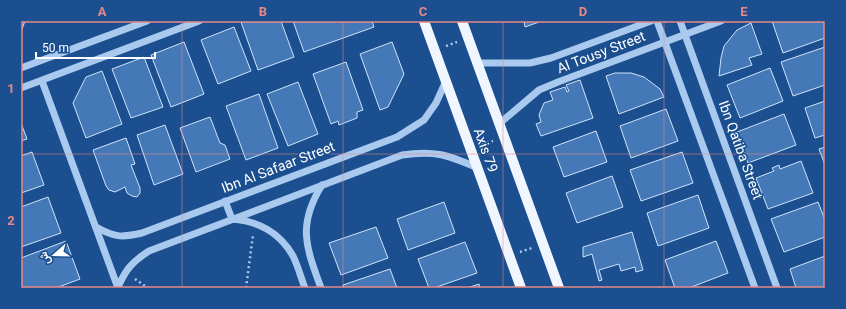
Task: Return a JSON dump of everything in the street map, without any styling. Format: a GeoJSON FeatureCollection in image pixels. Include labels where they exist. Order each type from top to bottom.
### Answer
{"type":"FeatureCollection","features":[{"type":"Feature","properties":{"kind":"main road","name":"Axis 79"},"geometry":{"type":"LineString","coordinates":[[424,21],[522,288]]}},
{"type":"Feature","properties":{"kind":"main road","name":"Axis 79"},"geometry":{"type":"LineString","coordinates":[[462,21],[559,288]]}},
{"type":"Feature","properties":{"kind":"street"},"geometry":{"type":"LineString","coordinates":[[21,68],[147,21]]}},
{"type":"Feature","properties":{"kind":"street"},"geometry":{"type":"LineString","coordinates":[[21,88],[199,21]]}},
{"type":"Feature","properties":{"kind":"street","name":"Al Tousy Street"},"geometry":{"type":"LineString","coordinates":[[477,63],[530,63],[551,58],[651,21]]}},
{"type":"Feature","properties":{"kind":"street"},"geometry":{"type":"LineString","coordinates":[[657,21],[755,288]]}},
{"type":"Feature","properties":{"kind":"street","name":"Ibn Qatiba Street"},"geometry":{"type":"LineString","coordinates":[[680,21],[778,288]]}},
{"type":"Feature","properties":{"kind":"street","name":"Al Tousy Street"},"geometry":{"type":"LineString","coordinates":[[500,123],[539,90],[721,21]]}},
{"type":"Feature","properties":{"kind":"street"},"geometry":{"type":"LineString","coordinates":[[42,81],[118,288]]}},
{"type":"Feature","properties":{"kind":"street","name":"Ibn Al Safaar Street"},"geometry":{"type":"LineString","coordinates":[[96,227],[110,234],[126,237],[142,233],[397,137],[424,120],[436,103],[446,81]]}},
{"type":"Feature","properties":{"kind":"street"},"geometry":{"type":"LineString","coordinates":[[118,288],[128,268],[135,260],[148,251],[402,155],[421,152],[440,154],[478,168]]}},
{"type":"Feature","properties":{"kind":"street"},"geometry":{"type":"LineString","coordinates":[[321,288],[310,257],[306,227],[308,212],[322,185]]}},
{"type":"Feature","properties":{"kind":"street"},"geometry":{"type":"LineString","coordinates":[[225,201],[232,219]]}},
{"type":"Feature","properties":{"kind":"street"},"geometry":{"type":"LineString","coordinates":[[232,219],[255,223],[271,231],[284,242],[294,257],[305,288]]}},
{"type":"Feature","properties":{"kind":"path"},"geometry":{"type":"LineString","coordinates":[[435,50],[468,38]]}},
{"type":"Feature","properties":{"kind":"path"},"geometry":{"type":"LineString","coordinates":[[470,147],[505,137]]}},
{"type":"Feature","properties":{"kind":"path"},"geometry":{"type":"LineString","coordinates":[[246,288],[255,223]]}},
{"type":"Feature","properties":{"kind":"path"},"geometry":{"type":"LineString","coordinates":[[510,256],[543,245]]}},
{"type":"Feature","properties":{"kind":"building"},"geometry":{"type":"Polygon","coordinates":[[[21,21],[25,21],[21,32],[21,21]]]}},
{"type":"Feature","properties":{"kind":"building"},"geometry":{"type":"Polygon","coordinates":[[[281,21],[294,57],[258,70],[241,22],[281,21]]]}},
{"type":"Feature","properties":{"kind":"building"},"geometry":{"type":"Polygon","coordinates":[[[293,21],[372,21],[374,27],[304,52],[293,21]]]}},
{"type":"Feature","properties":{"kind":"building"},"geometry":{"type":"Polygon","coordinates":[[[524,21],[538,21],[539,22],[525,27],[524,21]]]}},
{"type":"Feature","properties":{"kind":"building"},"geometry":{"type":"Polygon","coordinates":[[[772,21],[825,21],[825,38],[783,53],[772,21]]]}},
{"type":"Feature","properties":{"kind":"building"},"geometry":{"type":"Polygon","coordinates":[[[751,23],[762,54],[749,58],[752,65],[719,76],[724,46],[737,30],[751,23]]]}},
{"type":"Feature","properties":{"kind":"building"},"geometry":{"type":"Polygon","coordinates":[[[234,27],[251,71],[218,84],[201,40],[234,27]]]}},
{"type":"Feature","properties":{"kind":"building"},"geometry":{"type":"Polygon","coordinates":[[[184,42],[204,94],[171,107],[151,55],[184,42]]]}},
{"type":"Feature","properties":{"kind":"building"},"geometry":{"type":"Polygon","coordinates":[[[392,42],[404,74],[388,107],[380,110],[360,54],[392,42]]]}},
{"type":"Feature","properties":{"kind":"building"},"geometry":{"type":"Polygon","coordinates":[[[825,47],[825,85],[793,96],[781,62],[825,47]]]}},
{"type":"Feature","properties":{"kind":"building"},"geometry":{"type":"Polygon","coordinates":[[[144,57],[163,107],[131,118],[112,69],[144,57]]]}},
{"type":"Feature","properties":{"kind":"building"},"geometry":{"type":"Polygon","coordinates":[[[346,62],[363,110],[357,112],[357,118],[339,125],[338,121],[331,124],[313,74],[346,62]]]}},
{"type":"Feature","properties":{"kind":"building"},"geometry":{"type":"Polygon","coordinates":[[[770,68],[783,101],[740,118],[727,85],[770,68]]]}},
{"type":"Feature","properties":{"kind":"building"},"geometry":{"type":"Polygon","coordinates":[[[102,71],[122,124],[86,138],[73,103],[86,77],[102,71]]]}},
{"type":"Feature","properties":{"kind":"building"},"geometry":{"type":"Polygon","coordinates":[[[615,73],[631,73],[644,77],[660,89],[664,97],[619,114],[606,76],[615,73]]]}},
{"type":"Feature","properties":{"kind":"building"},"geometry":{"type":"Polygon","coordinates":[[[580,80],[593,118],[541,136],[536,124],[541,122],[539,115],[544,103],[553,100],[550,92],[565,87],[567,92],[569,91],[566,85],[580,80]]]}},
{"type":"Feature","properties":{"kind":"building"},"geometry":{"type":"Polygon","coordinates":[[[298,82],[318,134],[288,146],[267,94],[298,82]]]}},
{"type":"Feature","properties":{"kind":"building"},"geometry":{"type":"Polygon","coordinates":[[[259,94],[278,148],[246,160],[226,106],[259,94]]]}},
{"type":"Feature","properties":{"kind":"building"},"geometry":{"type":"Polygon","coordinates":[[[825,101],[825,135],[815,138],[805,108],[825,101]]]}},
{"type":"Feature","properties":{"kind":"building"},"geometry":{"type":"Polygon","coordinates":[[[666,109],[678,141],[631,158],[620,126],[666,109]]]}},
{"type":"Feature","properties":{"kind":"building"},"geometry":{"type":"Polygon","coordinates":[[[784,114],[796,145],[748,163],[737,132],[784,114]]]}},
{"type":"Feature","properties":{"kind":"building"},"geometry":{"type":"Polygon","coordinates":[[[210,117],[220,143],[225,145],[230,159],[196,172],[180,128],[210,117]]]}},
{"type":"Feature","properties":{"kind":"building"},"geometry":{"type":"Polygon","coordinates":[[[21,123],[27,139],[21,141],[21,123]]]}},
{"type":"Feature","properties":{"kind":"building"},"geometry":{"type":"Polygon","coordinates":[[[165,125],[183,174],[154,185],[137,135],[165,125]]]}},
{"type":"Feature","properties":{"kind":"building"},"geometry":{"type":"Polygon","coordinates":[[[596,131],[607,162],[564,177],[553,147],[596,131]]]}},
{"type":"Feature","properties":{"kind":"building"},"geometry":{"type":"Polygon","coordinates":[[[126,138],[135,164],[131,165],[140,188],[140,193],[137,197],[127,193],[125,187],[115,192],[109,190],[106,186],[93,150],[126,138]]]}},
{"type":"Feature","properties":{"kind":"building"},"geometry":{"type":"Polygon","coordinates":[[[825,147],[825,165],[819,149],[825,147]]]}},
{"type":"Feature","properties":{"kind":"building"},"geometry":{"type":"Polygon","coordinates":[[[32,152],[44,185],[21,193],[21,156],[32,152]]]}},
{"type":"Feature","properties":{"kind":"building"},"geometry":{"type":"Polygon","coordinates":[[[682,152],[693,183],[641,201],[630,170],[682,152]]]}},
{"type":"Feature","properties":{"kind":"building"},"geometry":{"type":"Polygon","coordinates":[[[801,161],[813,193],[768,209],[756,178],[774,171],[772,168],[779,165],[780,169],[801,161]]]}},
{"type":"Feature","properties":{"kind":"building"},"geometry":{"type":"Polygon","coordinates":[[[612,176],[623,207],[577,223],[566,193],[612,176]]]}},
{"type":"Feature","properties":{"kind":"building"},"geometry":{"type":"Polygon","coordinates":[[[698,195],[709,228],[658,246],[647,213],[698,195]]]}},
{"type":"Feature","properties":{"kind":"building"},"geometry":{"type":"Polygon","coordinates":[[[48,197],[61,233],[21,247],[21,207],[48,197]]]}},
{"type":"Feature","properties":{"kind":"building"},"geometry":{"type":"Polygon","coordinates":[[[444,202],[455,233],[408,250],[397,219],[444,202]]]}},
{"type":"Feature","properties":{"kind":"building"},"geometry":{"type":"Polygon","coordinates":[[[818,202],[825,220],[825,237],[784,252],[771,219],[818,202]]]}},
{"type":"Feature","properties":{"kind":"building"},"geometry":{"type":"Polygon","coordinates":[[[376,227],[388,258],[341,275],[329,243],[376,227]]]}},
{"type":"Feature","properties":{"kind":"building"},"geometry":{"type":"Polygon","coordinates":[[[632,232],[643,270],[636,272],[635,267],[621,271],[619,264],[599,270],[602,280],[599,281],[592,254],[583,257],[583,247],[632,232]]]}},
{"type":"Feature","properties":{"kind":"building"},"geometry":{"type":"Polygon","coordinates":[[[66,241],[80,279],[56,288],[21,288],[21,258],[66,241]]]}},
{"type":"Feature","properties":{"kind":"building"},"geometry":{"type":"Polygon","coordinates":[[[716,241],[728,273],[689,288],[675,288],[665,260],[716,241]]]}},
{"type":"Feature","properties":{"kind":"building"},"geometry":{"type":"Polygon","coordinates":[[[465,242],[477,273],[434,288],[429,288],[418,259],[465,242]]]}},
{"type":"Feature","properties":{"kind":"building"},"geometry":{"type":"Polygon","coordinates":[[[825,256],[825,288],[796,288],[790,269],[825,256]]]}},
{"type":"Feature","properties":{"kind":"building"},"geometry":{"type":"Polygon","coordinates":[[[390,269],[397,288],[344,288],[343,285],[390,269]]]}},
{"type":"Feature","properties":{"kind":"building"},"geometry":{"type":"Polygon","coordinates":[[[479,284],[480,288],[467,288],[479,284]]]}}]}
